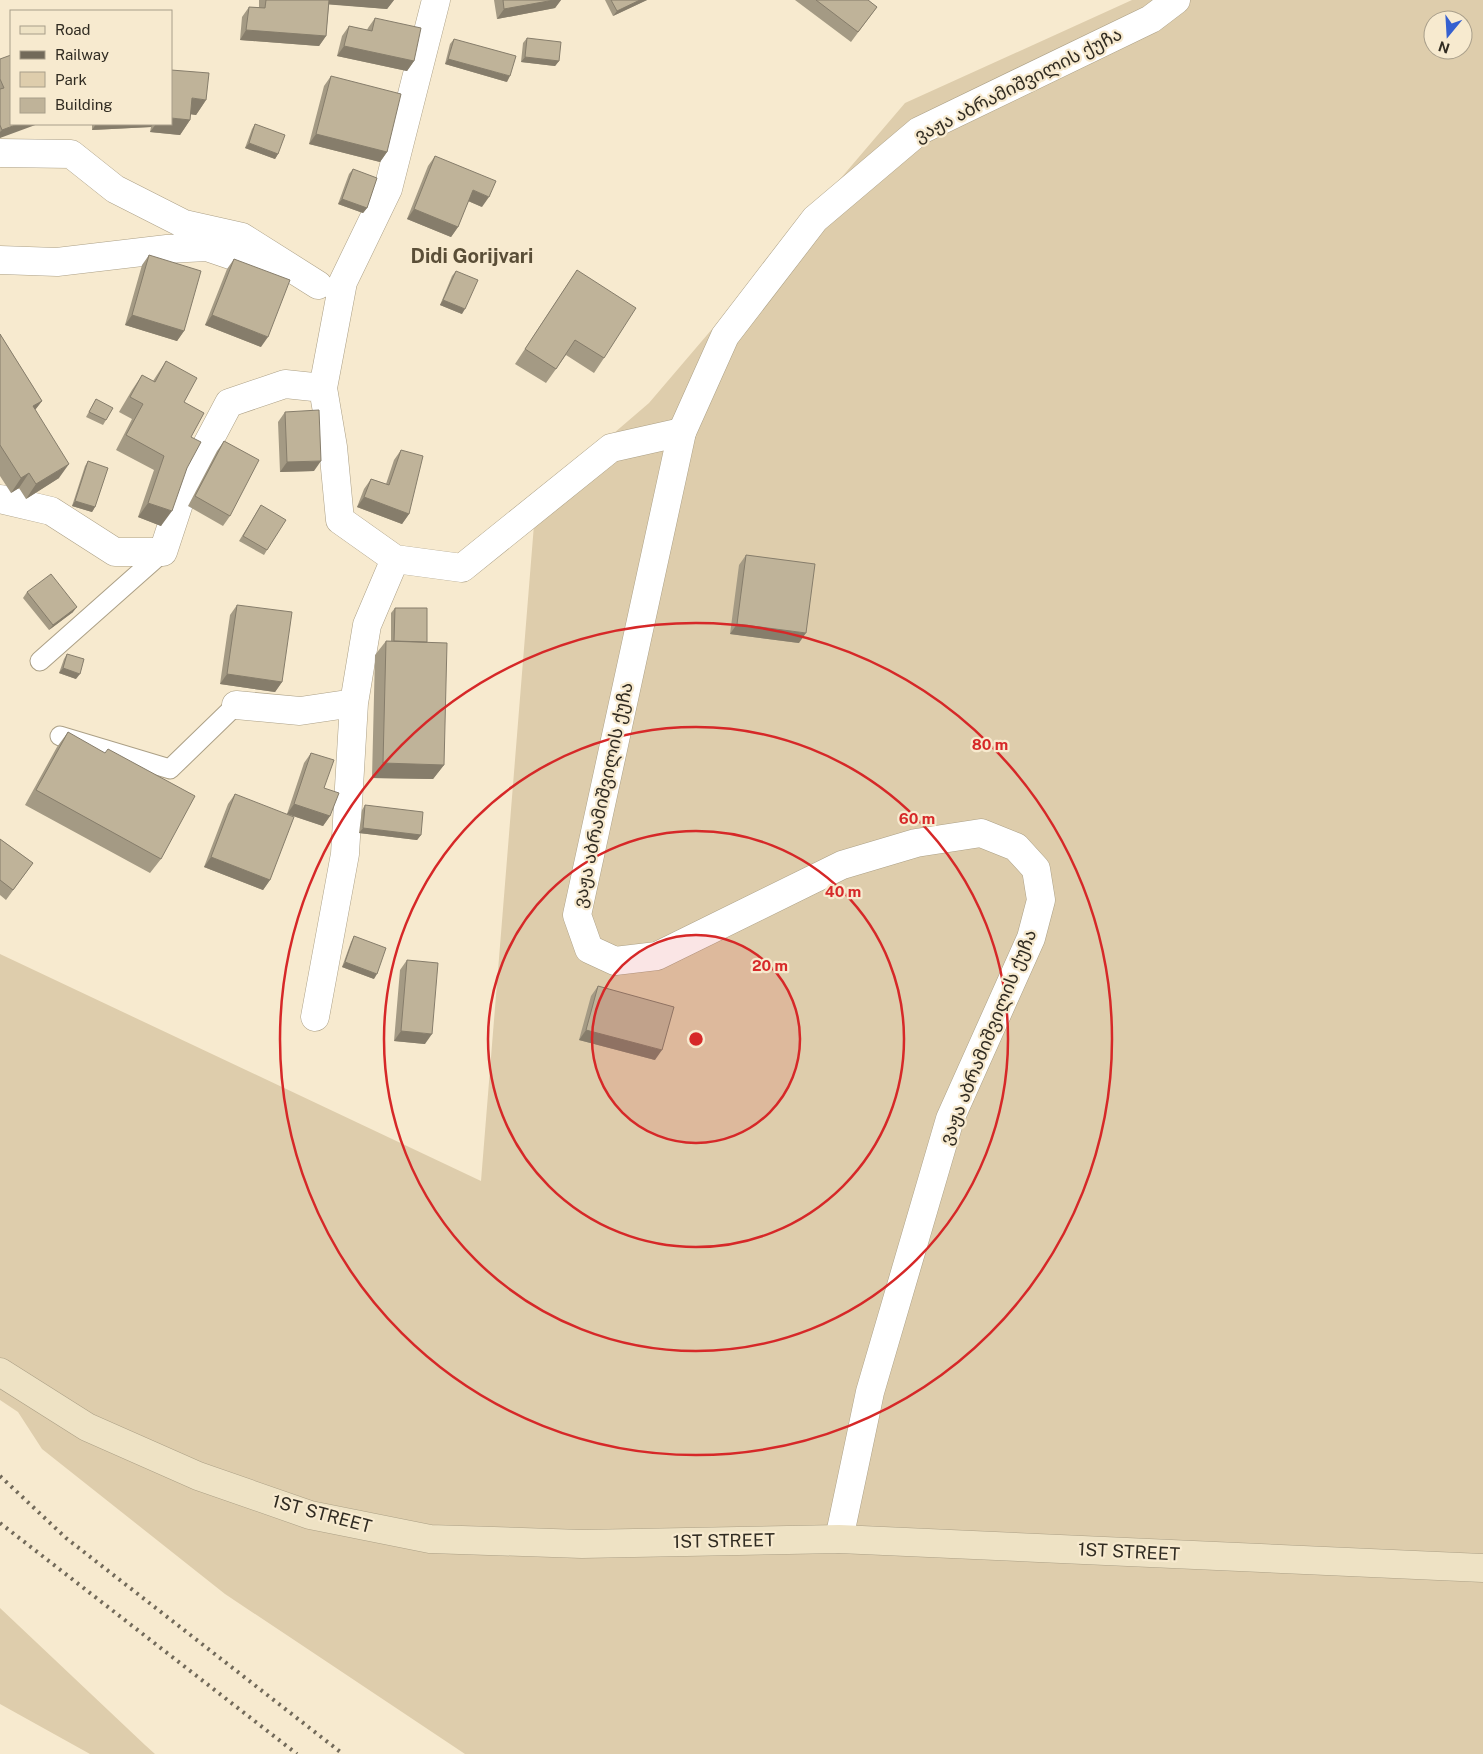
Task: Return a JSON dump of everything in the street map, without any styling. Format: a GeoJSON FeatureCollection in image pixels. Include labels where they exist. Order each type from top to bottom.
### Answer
{"type":"FeatureCollection","features":[{"type":"Feature","properties":{"kind":"main road","name":"1ST STREET"},"geometry":{"type":"LineString","coordinates":[[0,1372],[87,1427],[198,1476],[310,1515],[430,1539],[582,1544],[839,1539],[1483,1568]]}},
{"type":"Feature","properties":{"kind":"street"},"geometry":{"type":"LineString","coordinates":[[436,0],[388,189],[330,283],[323,388],[333,447],[340,520],[395,558],[462,568],[611,448],[682,432]]}},
{"type":"Feature","properties":{"kind":"street","name":"ვაჟა აბრამიშვილის ქუჩა"},"geometry":{"type":"LineString","coordinates":[[839,1539],[870,1392],[950,1119],[1031,938],[1041,900],[1036,869],[1016,847],[981,833],[916,842],[842,865],[656,956],[615,961],[590,949],[576,915],[682,432],[725,336],[816,219],[919,131],[1151,19],[1176,0]]}},
{"type":"Feature","properties":{"kind":"street"},"geometry":{"type":"LineString","coordinates":[[0,153],[70,154],[114,188],[184,224],[242,237],[330,283]]}},
{"type":"Feature","properties":{"kind":"street"},"geometry":{"type":"LineString","coordinates":[[0,260],[57,262],[167,249],[207,247],[330,283]]}},
{"type":"Feature","properties":{"kind":"street"},"geometry":{"type":"LineString","coordinates":[[0,499],[51,511],[115,552],[163,552],[184,488],[229,402],[285,384],[323,388]]}},
{"type":"Feature","properties":{"kind":"street"},"geometry":{"type":"LineString","coordinates":[[315,1017],[345,854],[354,703],[367,625],[395,558]]}},
{"type":"Feature","properties":{"kind":"street"},"geometry":{"type":"LineString","coordinates":[[236,705],[300,711],[354,703]]}},
{"type":"Feature","properties":{"kind":"lane"},"geometry":{"type":"LineString","coordinates":[[40,661],[163,552]]}},
{"type":"Feature","properties":{"kind":"lane"},"geometry":{"type":"LineString","coordinates":[[60,736],[170,769],[236,705]]}},
{"type":"Feature","properties":{"kind":"green space"},"geometry":{"type":"Polygon","coordinates":[[[1132,0],[1483,0],[1483,1754],[465,1754],[225,1594],[42,1449],[18,1412],[0,1400],[0,954],[481,1181],[536,500],[649,403],[905,103],[1132,0]]]}},
{"type":"Feature","properties":{"kind":"green space"},"geometry":{"type":"Polygon","coordinates":[[[0,1608],[155,1754],[90,1754],[0,1704],[0,1608]]]}},
{"type":"Feature","properties":{"kind":"building"},"geometry":{"type":"Polygon","coordinates":[[[266,0],[329,0],[326,36],[246,30],[249,7],[265,8],[266,0]]]}},
{"type":"Feature","properties":{"kind":"building"},"geometry":{"type":"Polygon","coordinates":[[[503,0],[554,0],[504,9],[503,0]]]}},
{"type":"Feature","properties":{"kind":"building"},"geometry":{"type":"Polygon","coordinates":[[[611,0],[640,0],[617,11],[611,0]]]}},
{"type":"Feature","properties":{"kind":"building"},"geometry":{"type":"Polygon","coordinates":[[[816,0],[868,0],[877,7],[858,32],[816,0]]]}},
{"type":"Feature","properties":{"kind":"building"},"geometry":{"type":"Polygon","coordinates":[[[375,18],[421,28],[414,61],[344,46],[349,26],[372,31],[375,18]]]}},
{"type":"Feature","properties":{"kind":"building"},"geometry":{"type":"Polygon","coordinates":[[[527,38],[561,42],[559,61],[525,57],[527,38]]]}},
{"type":"Feature","properties":{"kind":"building"},"geometry":{"type":"Polygon","coordinates":[[[454,39],[516,56],[510,76],[448,59],[454,39]]]}},
{"type":"Feature","properties":{"kind":"building"},"geometry":{"type":"Polygon","coordinates":[[[10,55],[10,125],[15,125],[2,130],[0,125],[0,89],[4,88],[0,79],[0,59],[10,55]]]}},
{"type":"Feature","properties":{"kind":"building"},"geometry":{"type":"Polygon","coordinates":[[[172,70],[209,73],[206,100],[192,98],[190,120],[172,118],[172,70]]]}},
{"type":"Feature","properties":{"kind":"building"},"geometry":{"type":"Polygon","coordinates":[[[331,76],[401,94],[387,152],[316,134],[331,76]]]}},
{"type":"Feature","properties":{"kind":"building"},"geometry":{"type":"Polygon","coordinates":[[[255,124],[285,135],[278,154],[249,143],[255,124]]]}},
{"type":"Feature","properties":{"kind":"building"},"geometry":{"type":"Polygon","coordinates":[[[435,156],[496,181],[489,197],[473,190],[458,227],[414,209],[435,156]]]}},
{"type":"Feature","properties":{"kind":"building"},"geometry":{"type":"Polygon","coordinates":[[[353,169],[377,178],[367,208],[342,199],[353,169]]]}},
{"type":"Feature","properties":{"kind":"building"},"geometry":{"type":"Polygon","coordinates":[[[149,255],[201,271],[184,331],[132,315],[149,255]]]}},
{"type":"Feature","properties":{"kind":"building"},"geometry":{"type":"Polygon","coordinates":[[[234,259],[290,280],[268,337],[212,315],[234,259]]]}},
{"type":"Feature","properties":{"kind":"building"},"geometry":{"type":"Polygon","coordinates":[[[577,270],[636,308],[604,358],[575,340],[556,369],[525,349],[577,270]]]}},
{"type":"Feature","properties":{"kind":"building"},"geometry":{"type":"Polygon","coordinates":[[[456,271],[478,280],[465,309],[443,300],[456,271]]]}},
{"type":"Feature","properties":{"kind":"building"},"geometry":{"type":"Polygon","coordinates":[[[0,334],[42,401],[33,406],[69,464],[36,484],[29,473],[21,478],[0,445],[0,334]]]}},
{"type":"Feature","properties":{"kind":"building"},"geometry":{"type":"Polygon","coordinates":[[[166,361],[197,378],[184,402],[204,413],[191,437],[201,442],[187,468],[172,511],[148,503],[164,456],[126,435],[143,404],[130,397],[142,375],[155,382],[166,361]]]}},
{"type":"Feature","properties":{"kind":"building"},"geometry":{"type":"Polygon","coordinates":[[[96,399],[113,408],[106,420],[89,412],[96,399]]]}},
{"type":"Feature","properties":{"kind":"building"},"geometry":{"type":"Polygon","coordinates":[[[319,410],[321,461],[287,462],[285,412],[319,410]]]}},
{"type":"Feature","properties":{"kind":"building"},"geometry":{"type":"Polygon","coordinates":[[[224,441],[259,460],[230,516],[195,496],[224,441]]]}},
{"type":"Feature","properties":{"kind":"building"},"geometry":{"type":"Polygon","coordinates":[[[401,450],[423,456],[409,514],[364,497],[371,479],[389,485],[401,450]]]}},
{"type":"Feature","properties":{"kind":"building"},"geometry":{"type":"Polygon","coordinates":[[[88,461],[108,468],[95,507],[75,501],[88,461]]]}},
{"type":"Feature","properties":{"kind":"building"},"geometry":{"type":"Polygon","coordinates":[[[261,505],[286,520],[267,550],[243,536],[261,505]]]}},
{"type":"Feature","properties":{"kind":"building"},"geometry":{"type":"Polygon","coordinates":[[[746,555],[815,564],[806,633],[737,624],[746,555]]]}},
{"type":"Feature","properties":{"kind":"building"},"geometry":{"type":"Polygon","coordinates":[[[51,574],[77,607],[53,625],[27,592],[51,574]]]}},
{"type":"Feature","properties":{"kind":"building"},"geometry":{"type":"Polygon","coordinates":[[[237,605],[292,612],[282,682],[227,674],[237,605]]]}},
{"type":"Feature","properties":{"kind":"building"},"geometry":{"type":"Polygon","coordinates":[[[395,608],[427,608],[427,642],[394,641],[395,608]]]}},
{"type":"Feature","properties":{"kind":"building"},"geometry":{"type":"Polygon","coordinates":[[[386,641],[447,643],[444,765],[383,763],[386,641]]]}},
{"type":"Feature","properties":{"kind":"building"},"geometry":{"type":"Polygon","coordinates":[[[67,654],[84,659],[80,674],[63,668],[67,654]]]}},
{"type":"Feature","properties":{"kind":"building"},"geometry":{"type":"Polygon","coordinates":[[[68,732],[105,753],[108,749],[195,796],[161,859],[36,790],[68,732]]]}},
{"type":"Feature","properties":{"kind":"building"},"geometry":{"type":"Polygon","coordinates":[[[311,753],[334,760],[324,788],[339,793],[330,816],[294,804],[311,753]]]}},
{"type":"Feature","properties":{"kind":"building"},"geometry":{"type":"Polygon","coordinates":[[[235,794],[294,817],[270,880],[211,857],[235,794]]]}},
{"type":"Feature","properties":{"kind":"building"},"geometry":{"type":"Polygon","coordinates":[[[365,805],[423,812],[421,835],[363,828],[365,805]]]}},
{"type":"Feature","properties":{"kind":"building"},"geometry":{"type":"Polygon","coordinates":[[[0,839],[33,863],[13,890],[0,880],[0,839]]]}},
{"type":"Feature","properties":{"kind":"building"},"geometry":{"type":"Polygon","coordinates":[[[354,936],[386,948],[377,974],[345,962],[354,936]]]}},
{"type":"Feature","properties":{"kind":"building"},"geometry":{"type":"Polygon","coordinates":[[[407,960],[438,963],[432,1034],[401,1031],[407,960]]]}},
{"type":"Feature","properties":{"kind":"building"},"geometry":{"type":"Polygon","coordinates":[[[598,986],[674,1007],[662,1050],[586,1030],[598,986]]]}},
{"type":"Feature","properties":{"kind":"railway"},"geometry":{"type":"LineString","coordinates":[[0,1476],[66,1538],[343,1754]]}},
{"type":"Feature","properties":{"kind":"railway"},"geometry":{"type":"LineString","coordinates":[[0,1523],[297,1754]]}},
{"type":"Feature","properties":{"kind":"district","name":"Didi Gorijvari"},"geometry":{"type":"Point","coordinates":[472,256]}}]}
